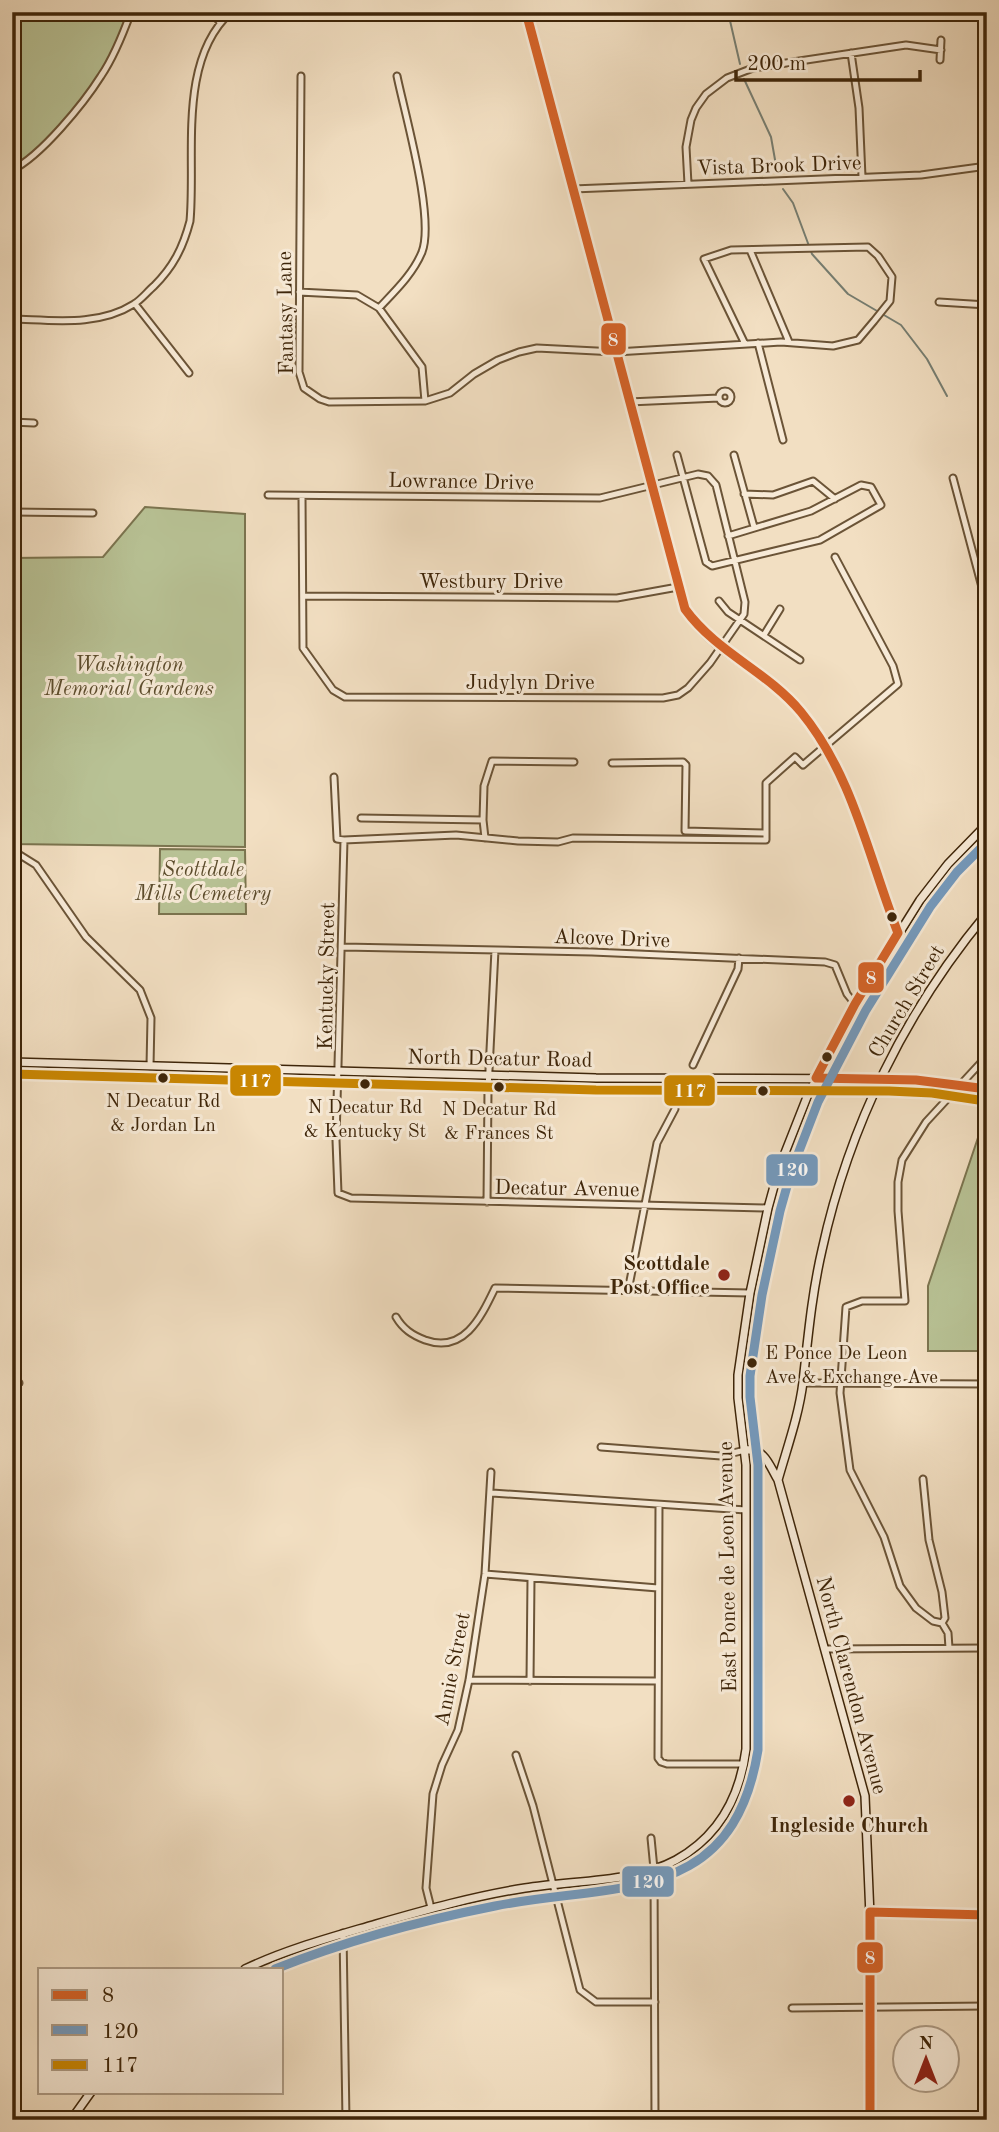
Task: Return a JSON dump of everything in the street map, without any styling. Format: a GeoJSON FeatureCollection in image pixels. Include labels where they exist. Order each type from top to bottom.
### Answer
{"type":"FeatureCollection","features":[{"type":"Feature","properties":{"kind":"main road"},"geometry":{"type":"LineString","coordinates":[[526,12],[685,609],[695,626],[720,648],[783,691],[825,746],[851,796],[898,933]]}},
{"type":"Feature","properties":{"kind":"main road","name":"East Ponce de Leon Avenue"},"geometry":{"type":"LineString","coordinates":[[248,1968],[343,1933],[480,1895],[654,1869],[692,1850],[718,1825],[735,1799],[744,1764],[747,1718],[745,1450],[738,1398],[738,1375],[750,1293],[768,1208],[779,1168],[816,1079],[855,1004],[898,933],[936,879],[987,824]]}},
{"type":"Feature","properties":{"kind":"main road","name":"Church Street"},"geometry":{"type":"LineString","coordinates":[[778,1480],[803,1383],[811,1305],[838,1186],[879,1079],[943,969],[987,913]]}},
{"type":"Feature","properties":{"kind":"main road","name":"North Decatur Road"},"geometry":{"type":"LineString","coordinates":[[12,1062],[642,1079],[879,1079],[960,1084],[987,1089]]}},
{"type":"Feature","properties":{"kind":"main road","name":"North Clarendon Avenue"},"geometry":{"type":"LineString","coordinates":[[745,1450],[759,1451],[764,1455],[778,1480],[865,1796],[870,1912],[870,2120]]}},
{"type":"Feature","properties":{"kind":"main road"},"geometry":{"type":"LineString","coordinates":[[71,2120],[90,2094]]}},
{"type":"Feature","properties":{"kind":"street"},"geometry":{"type":"LineString","coordinates":[[12,170],[45,145],[102,76],[131,12]]}},
{"type":"Feature","properties":{"kind":"street"},"geometry":{"type":"LineString","coordinates":[[211,12],[220,22]]}},
{"type":"Feature","properties":{"kind":"street"},"geometry":{"type":"LineString","coordinates":[[12,319],[87,320],[106,316],[135,304],[169,271],[185,241],[190,221],[194,92],[203,53],[220,22],[231,12]]}},
{"type":"Feature","properties":{"kind":"street"},"geometry":{"type":"LineString","coordinates":[[940,60],[941,40]]}},
{"type":"Feature","properties":{"kind":"street"},"geometry":{"type":"LineString","coordinates":[[688,184],[686,147],[691,120],[706,94],[722,81],[753,68],[906,45],[941,50]]}},
{"type":"Feature","properties":{"kind":"street"},"geometry":{"type":"LineString","coordinates":[[851,54],[859,108],[862,177]]}},
{"type":"Feature","properties":{"kind":"street","name":"Fantasy Lane"},"geometry":{"type":"LineString","coordinates":[[301,76],[299,372],[304,388],[328,402],[425,401],[450,393],[498,360],[537,348],[616,352],[789,342],[833,346],[858,340],[890,301],[892,277],[878,256],[868,247],[750,250]]}},
{"type":"Feature","properties":{"kind":"street"},"geometry":{"type":"LineString","coordinates":[[379,307],[404,281],[416,263],[426,235],[424,208],[397,76]]}},
{"type":"Feature","properties":{"kind":"street","name":"Vista Brook Drive"},"geometry":{"type":"LineString","coordinates":[[573,189],[920,175],[987,166]]}},
{"type":"Feature","properties":{"kind":"street"},"geometry":{"type":"LineString","coordinates":[[745,344],[704,259],[731,250],[750,250],[789,342]]}},
{"type":"Feature","properties":{"kind":"street"},"geometry":{"type":"LineString","coordinates":[[299,292],[357,295],[379,307],[422,367],[425,401]]}},
{"type":"Feature","properties":{"kind":"street"},"geometry":{"type":"LineString","coordinates":[[939,302],[987,305]]}},
{"type":"Feature","properties":{"kind":"street"},"geometry":{"type":"LineString","coordinates":[[135,304],[189,373]]}},
{"type":"Feature","properties":{"kind":"street"},"geometry":{"type":"LineString","coordinates":[[758,343],[783,439]]}},
{"type":"Feature","properties":{"kind":"street"},"geometry":{"type":"LineString","coordinates":[[629,402],[719,398]]}},
{"type":"Feature","properties":{"kind":"street"},"geometry":{"type":"LineString","coordinates":[[12,422],[34,423]]}},
{"type":"Feature","properties":{"kind":"street"},"geometry":{"type":"LineString","coordinates":[[677,455],[706,562],[712,566],[820,540],[881,505],[872,487],[860,485],[811,511],[728,536]]}},
{"type":"Feature","properties":{"kind":"street"},"geometry":{"type":"LineString","coordinates":[[734,455],[754,527]]}},
{"type":"Feature","properties":{"kind":"street"},"geometry":{"type":"LineString","coordinates":[[683,478],[698,474],[708,476],[716,485],[746,602],[741,619]]}},
{"type":"Feature","properties":{"kind":"street","name":"Lowrance Drive"},"geometry":{"type":"LineString","coordinates":[[268,495],[600,498],[683,478]]}},
{"type":"Feature","properties":{"kind":"street"},"geometry":{"type":"LineString","coordinates":[[953,478],[987,606]]}},
{"type":"Feature","properties":{"kind":"street"},"geometry":{"type":"LineString","coordinates":[[744,494],[774,495],[813,481],[835,499]]}},
{"type":"Feature","properties":{"kind":"street"},"geometry":{"type":"LineString","coordinates":[[302,496],[303,596]]}},
{"type":"Feature","properties":{"kind":"street"},"geometry":{"type":"LineString","coordinates":[[12,512],[93,513]]}},
{"type":"Feature","properties":{"kind":"street"},"geometry":{"type":"LineString","coordinates":[[344,840],[456,835],[558,842],[573,838],[766,833],[766,783],[795,757],[803,765],[898,684],[893,666],[835,557]]}},
{"type":"Feature","properties":{"kind":"street","name":"Westbury Drive"},"geometry":{"type":"LineString","coordinates":[[303,596],[617,598],[678,587]]}},
{"type":"Feature","properties":{"kind":"street","name":"Judylyn Drive"},"geometry":{"type":"LineString","coordinates":[[303,596],[303,648],[333,690],[345,697],[663,698],[678,695],[688,688],[710,663],[741,619]]}},
{"type":"Feature","properties":{"kind":"street"},"geometry":{"type":"LineString","coordinates":[[719,601],[728,612],[800,660]]}},
{"type":"Feature","properties":{"kind":"street"},"geometry":{"type":"LineString","coordinates":[[764,635],[780,609]]}},
{"type":"Feature","properties":{"kind":"street"},"geometry":{"type":"LineString","coordinates":[[485,838],[484,786],[492,761],[574,762]]}},
{"type":"Feature","properties":{"kind":"street"},"geometry":{"type":"LineString","coordinates":[[612,763],[683,762],[686,765],[685,835]]}},
{"type":"Feature","properties":{"kind":"street","name":"Kentucky Street"},"geometry":{"type":"LineString","coordinates":[[334,777],[337,839],[344,840],[336,1188],[341,1195],[366,1198]]}},
{"type":"Feature","properties":{"kind":"street"},"geometry":{"type":"LineString","coordinates":[[361,818],[483,820]]}},
{"type":"Feature","properties":{"kind":"street"},"geometry":{"type":"LineString","coordinates":[[12,850],[36,865],[86,937],[140,990],[151,1018],[150,1066]]}},
{"type":"Feature","properties":{"kind":"street","name":"Alcove Drive"},"geometry":{"type":"LineString","coordinates":[[343,947],[832,963],[855,1004]]}},
{"type":"Feature","properties":{"kind":"street"},"geometry":{"type":"LineString","coordinates":[[487,1202],[495,950]]}},
{"type":"Feature","properties":{"kind":"street"},"geometry":{"type":"LineString","coordinates":[[693,1065],[738,969],[739,958]]}},
{"type":"Feature","properties":{"kind":"street"},"geometry":{"type":"LineString","coordinates":[[948,1648],[948,1633],[942,1623],[933,1621],[916,1608],[900,1586],[884,1537],[850,1470],[839,1384],[846,1307],[862,1301],[905,1301],[898,1211],[898,1182],[902,1160],[926,1122],[987,1056]]}},
{"type":"Feature","properties":{"kind":"street"},"geometry":{"type":"LineString","coordinates":[[628,1291],[657,1143],[675,1109]]}},
{"type":"Feature","properties":{"kind":"street","name":"Decatur Avenue"},"geometry":{"type":"LineString","coordinates":[[366,1198],[768,1208]]}},
{"type":"Feature","properties":{"kind":"street"},"geometry":{"type":"LineString","coordinates":[[396,1317],[402,1328],[415,1336],[430,1342],[444,1343],[459,1341],[468,1332],[495,1288],[750,1293]]}},
{"type":"Feature","properties":{"kind":"street"},"geometry":{"type":"LineString","coordinates":[[803,1383],[986,1384],[987,1424]]}},
{"type":"Feature","properties":{"kind":"street"},"geometry":{"type":"LineString","coordinates":[[601,1447],[721,1456],[745,1450]]}},
{"type":"Feature","properties":{"kind":"street","name":"Annie Street"},"geometry":{"type":"LineString","coordinates":[[431,1909],[426,1888],[433,1794],[442,1765],[458,1730],[469,1681],[485,1574],[492,1493],[491,1472]]}},
{"type":"Feature","properties":{"kind":"street"},"geometry":{"type":"LineString","coordinates":[[923,1479],[929,1540],[942,1592],[945,1618],[942,1623]]}},
{"type":"Feature","properties":{"kind":"street"},"geometry":{"type":"LineString","coordinates":[[492,1493],[746,1510]]}},
{"type":"Feature","properties":{"kind":"street"},"geometry":{"type":"LineString","coordinates":[[659,1505],[658,1758],[664,1763],[744,1764]]}},
{"type":"Feature","properties":{"kind":"street"},"geometry":{"type":"LineString","coordinates":[[485,1574],[658,1588]]}},
{"type":"Feature","properties":{"kind":"street"},"geometry":{"type":"LineString","coordinates":[[530,1681],[531,1578]]}},
{"type":"Feature","properties":{"kind":"street"},"geometry":{"type":"LineString","coordinates":[[825,1649],[987,1648]]}},
{"type":"Feature","properties":{"kind":"street"},"geometry":{"type":"LineString","coordinates":[[469,1681],[657,1681]]}},
{"type":"Feature","properties":{"kind":"street"},"geometry":{"type":"LineString","coordinates":[[516,1755],[533,1806],[580,1990],[596,2003],[655,2002]]}},
{"type":"Feature","properties":{"kind":"street"},"geometry":{"type":"LineString","coordinates":[[651,1838],[654,1869],[655,2120]]}},
{"type":"Feature","properties":{"kind":"street"},"geometry":{"type":"LineString","coordinates":[[870,1912],[987,1915]]}},
{"type":"Feature","properties":{"kind":"street"},"geometry":{"type":"LineString","coordinates":[[343,1933],[346,2120]]}},
{"type":"Feature","properties":{"kind":"street"},"geometry":{"type":"LineString","coordinates":[[792,2008],[987,2006]]}},
{"type":"Feature","properties":{"kind":"green space"},"geometry":{"type":"Polygon","coordinates":[[[12,12],[130,12],[107,68],[48,145],[12,170],[12,12]]]}},
{"type":"Feature","properties":{"kind":"green space","name":"Washington Memorial Gardens"},"geometry":{"type":"Polygon","coordinates":[[[145,507],[245,514],[245,847],[12,844],[12,558],[103,557],[145,507]]]}},
{"type":"Feature","properties":{"kind":"green space","name":"Scottdale Mills Cemetery"},"geometry":{"type":"Polygon","coordinates":[[[160,849],[245,850],[246,914],[159,914],[160,849]]]}},
{"type":"Feature","properties":{"kind":"green space"},"geometry":{"type":"Polygon","coordinates":[[[987,1111],[987,1351],[928,1351],[928,1286],[987,1111]]]}},
{"type":"Feature","properties":{"kind":"waterway"},"geometry":{"type":"LineString","coordinates":[[728,12],[740,64]]}},
{"type":"Feature","properties":{"kind":"waterway"},"geometry":{"type":"LineString","coordinates":[[744,79],[771,137],[777,171]]}},
{"type":"Feature","properties":{"kind":"waterway"},"geometry":{"type":"LineString","coordinates":[[783,189],[793,203],[812,254],[848,294],[901,325],[927,359],[947,396]]}},
{"type":"Feature","properties":{"kind":"transit line","name":"8"},"geometry":{"type":"LineString","coordinates":[[526,12],[685,609],[712,638],[788,698],[819,737],[847,790],[898,933],[855,1004],[816,1078],[916,1080],[987,1089]]}},
{"type":"Feature","properties":{"kind":"transit line","name":"120"},"geometry":{"type":"LineString","coordinates":[[278,1968],[356,1941],[440,1918],[495,1906],[624,1887],[662,1878],[695,1862],[723,1837],[744,1801],[758,1750],[758,1465],[750,1376],[762,1295],[780,1211],[791,1172],[818,1102],[866,1010],[930,907],[957,872],[987,842]]}},
{"type":"Feature","properties":{"kind":"transit line","name":"117"},"geometry":{"type":"LineString","coordinates":[[12,1074],[596,1090],[889,1091],[932,1093],[985,1101]]}},
{"type":"Feature","properties":{"kind":"transit line","name":"8"},"geometry":{"type":"LineString","coordinates":[[870,2120],[870,1912],[987,1915]]}},
{"type":"Feature","properties":{"kind":"place","name":"N Decatur Rd & Jordan Ln"},"geometry":{"type":"Point","coordinates":[163,1078]}},
{"type":"Feature","properties":{"kind":"place","name":"N Decatur Rd & Kentucky St"},"geometry":{"type":"Point","coordinates":[365,1084]}},
{"type":"Feature","properties":{"kind":"place","name":"N Decatur Rd & Frances St"},"geometry":{"type":"Point","coordinates":[499,1087]}},
{"type":"Feature","properties":{"kind":"place","name":"Scottdale Post Office"},"geometry":{"type":"Point","coordinates":[724,1275]}},
{"type":"Feature","properties":{"kind":"place","name":"E Ponce De Leon Ave & Exchange Ave"},"geometry":{"type":"Point","coordinates":[752,1363]}},
{"type":"Feature","properties":{"kind":"place","name":"Ingleside Church"},"geometry":{"type":"Point","coordinates":[849,1801]}}]}
